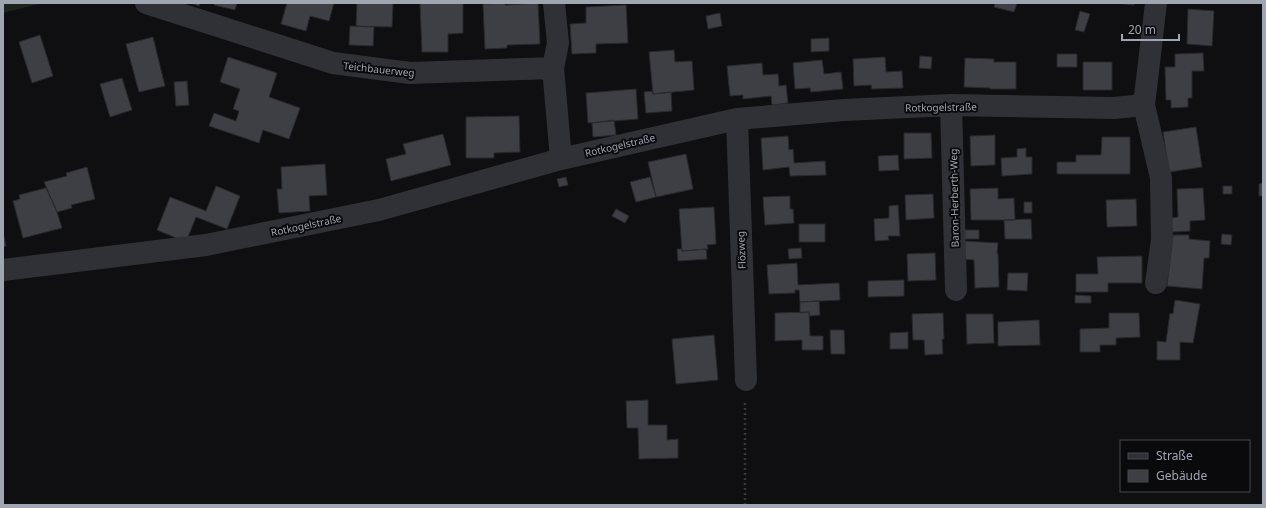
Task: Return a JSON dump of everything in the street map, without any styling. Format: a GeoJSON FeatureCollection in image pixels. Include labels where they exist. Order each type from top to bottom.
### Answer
{"type":"FeatureCollection","features":[{"type":"Feature","properties":{"kind":"street","name":"Teichbauerweg"},"geometry":{"type":"LineString","coordinates":[[146,3],[333,63],[410,74],[554,68]]}},
{"type":"Feature","properties":{"kind":"street"},"geometry":{"type":"LineString","coordinates":[[554,3],[558,42],[554,68],[561,159]]}},
{"type":"Feature","properties":{"kind":"street"},"geometry":{"type":"LineString","coordinates":[[1156,3],[1144,105],[1161,178],[1162,240],[1156,284]]}},
{"type":"Feature","properties":{"kind":"street","name":"Rotkogelstraße"},"geometry":{"type":"LineString","coordinates":[[3,270],[206,245],[379,210],[561,159],[737,119],[844,110],[951,105],[1114,108],[1144,105]]}},
{"type":"Feature","properties":{"kind":"street","name":"Baron-Herberth-Weg"},"geometry":{"type":"LineString","coordinates":[[951,105],[956,290]]}},
{"type":"Feature","properties":{"kind":"street","name":"Flözweg"},"geometry":{"type":"LineString","coordinates":[[737,119],[746,380]]}},
{"type":"Feature","properties":{"kind":"path"},"geometry":{"type":"LineString","coordinates":[[745,505],[746,380]]}},
{"type":"Feature","properties":{"kind":"shaded area"},"geometry":{"type":"Polygon","coordinates":[[[3,3],[43,3],[3,13],[3,3]]]}},
{"type":"Feature","properties":{"kind":"building"},"geometry":{"type":"Polygon","coordinates":[[[190,3],[200,3],[199,6],[190,3]]]}},
{"type":"Feature","properties":{"kind":"building"},"geometry":{"type":"Polygon","coordinates":[[[214,3],[237,3],[235,10],[214,5],[214,3]]]}},
{"type":"Feature","properties":{"kind":"building"},"geometry":{"type":"Polygon","coordinates":[[[287,3],[334,3],[329,21],[310,16],[306,31],[281,24],[287,3]]]}},
{"type":"Feature","properties":{"kind":"building"},"geometry":{"type":"Polygon","coordinates":[[[357,3],[393,3],[392,27],[356,26],[357,3]]]}},
{"type":"Feature","properties":{"kind":"building"},"geometry":{"type":"Polygon","coordinates":[[[420,3],[463,3],[463,33],[448,34],[448,52],[422,52],[420,3]]]}},
{"type":"Feature","properties":{"kind":"building"},"geometry":{"type":"Polygon","coordinates":[[[505,3],[505,5],[538,3],[540,44],[507,45],[507,48],[485,49],[483,4],[505,3]]]}},
{"type":"Feature","properties":{"kind":"building"},"geometry":{"type":"Polygon","coordinates":[[[995,3],[1017,3],[1014,12],[994,7],[995,3]]]}},
{"type":"Feature","properties":{"kind":"building"},"geometry":{"type":"Polygon","coordinates":[[[1116,3],[1134,3],[1134,5],[1116,3]]]}},
{"type":"Feature","properties":{"kind":"building"},"geometry":{"type":"Polygon","coordinates":[[[626,5],[628,43],[596,44],[596,53],[572,54],[570,24],[586,23],[586,7],[626,5]]]}},
{"type":"Feature","properties":{"kind":"building"},"geometry":{"type":"Polygon","coordinates":[[[1188,9],[1214,11],[1212,46],[1187,44],[1188,9]]]}},
{"type":"Feature","properties":{"kind":"building"},"geometry":{"type":"Polygon","coordinates":[[[1080,11],[1090,14],[1084,32],[1075,30],[1080,11]]]}},
{"type":"Feature","properties":{"kind":"building"},"geometry":{"type":"Polygon","coordinates":[[[720,13],[722,26],[708,29],[706,16],[720,13]]]}},
{"type":"Feature","properties":{"kind":"building"},"geometry":{"type":"Polygon","coordinates":[[[350,26],[374,27],[373,46],[349,45],[350,26]]]}},
{"type":"Feature","properties":{"kind":"building"},"geometry":{"type":"Polygon","coordinates":[[[40,35],[53,76],[32,83],[19,42],[40,35]]]}},
{"type":"Feature","properties":{"kind":"building"},"geometry":{"type":"Polygon","coordinates":[[[153,37],[165,86],[139,92],[126,44],[153,37]]]}},
{"type":"Feature","properties":{"kind":"building"},"geometry":{"type":"Polygon","coordinates":[[[829,38],[829,51],[811,52],[811,39],[829,38]]]}},
{"type":"Feature","properties":{"kind":"building"},"geometry":{"type":"Polygon","coordinates":[[[674,50],[675,62],[692,61],[694,90],[653,94],[649,52],[674,50]]]}},
{"type":"Feature","properties":{"kind":"building"},"geometry":{"type":"Polygon","coordinates":[[[1203,53],[1204,71],[1192,71],[1192,98],[1188,98],[1188,107],[1171,108],[1171,100],[1166,100],[1165,67],[1175,67],[1175,54],[1203,53]]]}},
{"type":"Feature","properties":{"kind":"building"},"geometry":{"type":"Polygon","coordinates":[[[1057,54],[1077,54],[1077,67],[1057,67],[1057,54]]]}},
{"type":"Feature","properties":{"kind":"building"},"geometry":{"type":"Polygon","coordinates":[[[920,56],[932,57],[931,69],[919,68],[920,56]]]}},
{"type":"Feature","properties":{"kind":"building"},"geometry":{"type":"Polygon","coordinates":[[[228,57],[277,73],[269,97],[300,108],[289,139],[263,130],[259,143],[209,126],[214,113],[236,121],[239,111],[233,109],[240,89],[220,82],[228,57]]]}},
{"type":"Feature","properties":{"kind":"building"},"geometry":{"type":"Polygon","coordinates":[[[885,57],[886,72],[902,71],[903,88],[872,89],[871,85],[854,86],[853,59],[885,57]]]}},
{"type":"Feature","properties":{"kind":"building"},"geometry":{"type":"Polygon","coordinates":[[[965,58],[994,59],[994,62],[1016,62],[1016,89],[964,87],[965,58]]]}},
{"type":"Feature","properties":{"kind":"building"},"geometry":{"type":"Polygon","coordinates":[[[822,60],[824,74],[841,72],[843,89],[811,92],[810,88],[795,89],[793,63],[822,60]]]}},
{"type":"Feature","properties":{"kind":"building"},"geometry":{"type":"Polygon","coordinates":[[[1083,62],[1112,62],[1112,90],[1083,90],[1083,62]]]}},
{"type":"Feature","properties":{"kind":"building"},"geometry":{"type":"Polygon","coordinates":[[[762,63],[763,75],[778,74],[779,86],[786,85],[788,103],[772,105],[771,96],[743,99],[743,95],[730,96],[727,66],[762,63]]]}},
{"type":"Feature","properties":{"kind":"building"},"geometry":{"type":"Polygon","coordinates":[[[122,78],[132,110],[110,117],[100,84],[122,78]]]}},
{"type":"Feature","properties":{"kind":"building"},"geometry":{"type":"Polygon","coordinates":[[[187,81],[189,105],[176,106],[174,82],[187,81]]]}},
{"type":"Feature","properties":{"kind":"building"},"geometry":{"type":"Polygon","coordinates":[[[636,89],[638,119],[588,123],[586,93],[636,89]]]}},
{"type":"Feature","properties":{"kind":"building"},"geometry":{"type":"Polygon","coordinates":[[[653,91],[653,94],[671,92],[672,111],[646,113],[644,92],[653,91]]]}},
{"type":"Feature","properties":{"kind":"building"},"geometry":{"type":"Polygon","coordinates":[[[519,116],[520,152],[494,153],[494,158],[466,158],[466,117],[519,116]]]}},
{"type":"Feature","properties":{"kind":"building"},"geometry":{"type":"Polygon","coordinates":[[[614,120],[616,135],[593,137],[592,123],[614,120]]]}},
{"type":"Feature","properties":{"kind":"building"},"geometry":{"type":"Polygon","coordinates":[[[1196,127],[1202,167],[1169,172],[1163,132],[1196,127]]]}},
{"type":"Feature","properties":{"kind":"building"},"geometry":{"type":"Polygon","coordinates":[[[904,133],[931,133],[932,158],[904,159],[904,133]]]}},
{"type":"Feature","properties":{"kind":"building"},"geometry":{"type":"Polygon","coordinates":[[[443,134],[451,165],[391,181],[386,159],[406,154],[403,144],[443,134]]]}},
{"type":"Feature","properties":{"kind":"building"},"geometry":{"type":"Polygon","coordinates":[[[995,135],[995,165],[971,166],[970,136],[995,135]]]}},
{"type":"Feature","properties":{"kind":"building"},"geometry":{"type":"Polygon","coordinates":[[[788,136],[789,150],[793,149],[794,163],[825,161],[826,175],[790,176],[789,167],[763,170],[761,138],[788,136]]]}},
{"type":"Feature","properties":{"kind":"building"},"geometry":{"type":"Polygon","coordinates":[[[1102,137],[1130,137],[1130,174],[1057,174],[1057,162],[1076,162],[1076,155],[1101,155],[1102,137]]]}},
{"type":"Feature","properties":{"kind":"building"},"geometry":{"type":"Polygon","coordinates":[[[1026,148],[1026,157],[1032,157],[1032,174],[1002,176],[1001,158],[1017,157],[1017,149],[1026,148]]]}},
{"type":"Feature","properties":{"kind":"building"},"geometry":{"type":"Polygon","coordinates":[[[686,154],[693,189],[656,197],[648,162],[686,154]]]}},
{"type":"Feature","properties":{"kind":"building"},"geometry":{"type":"Polygon","coordinates":[[[898,155],[899,170],[879,171],[878,156],[898,155]]]}},
{"type":"Feature","properties":{"kind":"building"},"geometry":{"type":"Polygon","coordinates":[[[325,164],[327,195],[309,196],[310,211],[279,213],[277,189],[282,189],[281,167],[325,164]]]}},
{"type":"Feature","properties":{"kind":"building"},"geometry":{"type":"Polygon","coordinates":[[[87,167],[95,199],[71,205],[72,208],[57,212],[44,182],[67,176],[66,173],[87,167]]]}},
{"type":"Feature","properties":{"kind":"building"},"geometry":{"type":"Polygon","coordinates":[[[566,177],[568,185],[559,187],[557,179],[566,177]]]}},
{"type":"Feature","properties":{"kind":"building"},"geometry":{"type":"Polygon","coordinates":[[[650,177],[656,197],[636,202],[630,182],[650,177]]]}},
{"type":"Feature","properties":{"kind":"building"},"geometry":{"type":"Polygon","coordinates":[[[1263,183],[1263,196],[1259,196],[1259,184],[1263,183]]]}},
{"type":"Feature","properties":{"kind":"building"},"geometry":{"type":"Polygon","coordinates":[[[216,186],[240,196],[227,229],[196,217],[186,242],[157,230],[170,197],[206,211],[216,186]]]}},
{"type":"Feature","properties":{"kind":"building"},"geometry":{"type":"Polygon","coordinates":[[[1223,186],[1232,186],[1232,194],[1223,194],[1223,186]]]}},
{"type":"Feature","properties":{"kind":"building"},"geometry":{"type":"Polygon","coordinates":[[[46,188],[57,212],[62,228],[23,238],[13,201],[20,199],[19,195],[46,188]]]}},
{"type":"Feature","properties":{"kind":"building"},"geometry":{"type":"Polygon","coordinates":[[[998,188],[998,199],[1014,198],[1015,220],[971,220],[970,189],[998,188]]]}},
{"type":"Feature","properties":{"kind":"building"},"geometry":{"type":"Polygon","coordinates":[[[1203,188],[1205,220],[1190,221],[1190,231],[1172,232],[1171,218],[1178,217],[1177,189],[1203,188]]]}},
{"type":"Feature","properties":{"kind":"building"},"geometry":{"type":"Polygon","coordinates":[[[933,194],[934,218],[906,220],[905,195],[933,194]]]}},
{"type":"Feature","properties":{"kind":"building"},"geometry":{"type":"Polygon","coordinates":[[[790,196],[790,209],[793,209],[794,223],[765,225],[763,197],[790,196]]]}},
{"type":"Feature","properties":{"kind":"building"},"geometry":{"type":"Polygon","coordinates":[[[1136,199],[1137,226],[1107,227],[1106,200],[1136,199]]]}},
{"type":"Feature","properties":{"kind":"building"},"geometry":{"type":"Polygon","coordinates":[[[1024,202],[1032,202],[1032,213],[1024,213],[1024,202]]]}},
{"type":"Feature","properties":{"kind":"building"},"geometry":{"type":"Polygon","coordinates":[[[898,205],[900,236],[888,236],[889,240],[875,241],[874,219],[889,218],[889,206],[898,205]]]}},
{"type":"Feature","properties":{"kind":"building"},"geometry":{"type":"Polygon","coordinates":[[[714,207],[716,244],[707,245],[708,249],[682,251],[679,209],[714,207]]]}},
{"type":"Feature","properties":{"kind":"building"},"geometry":{"type":"Polygon","coordinates":[[[616,209],[629,216],[625,223],[612,216],[616,209]]]}},
{"type":"Feature","properties":{"kind":"building"},"geometry":{"type":"Polygon","coordinates":[[[1031,219],[1032,239],[1005,239],[1004,220],[1031,219]]]}},
{"type":"Feature","properties":{"kind":"building"},"geometry":{"type":"Polygon","coordinates":[[[799,224],[825,224],[825,242],[799,242],[799,224]]]}},
{"type":"Feature","properties":{"kind":"building"},"geometry":{"type":"Polygon","coordinates":[[[964,230],[979,230],[979,239],[964,239],[964,230]]]}},
{"type":"Feature","properties":{"kind":"building"},"geometry":{"type":"Polygon","coordinates":[[[3,232],[6,246],[3,247],[3,232]]]}},
{"type":"Feature","properties":{"kind":"building"},"geometry":{"type":"Polygon","coordinates":[[[1222,234],[1232,235],[1231,245],[1221,244],[1222,234]]]}},
{"type":"Feature","properties":{"kind":"building"},"geometry":{"type":"Polygon","coordinates":[[[1173,235],[1189,235],[1189,239],[1210,241],[1209,258],[1204,258],[1202,289],[1167,286],[1173,235]]]}},
{"type":"Feature","properties":{"kind":"building"},"geometry":{"type":"Polygon","coordinates":[[[962,241],[998,243],[997,254],[998,253],[999,287],[975,288],[974,260],[961,259],[962,241]]]}},
{"type":"Feature","properties":{"kind":"building"},"geometry":{"type":"Polygon","coordinates":[[[801,248],[802,258],[789,259],[788,249],[801,248]]]}},
{"type":"Feature","properties":{"kind":"building"},"geometry":{"type":"Polygon","coordinates":[[[677,249],[682,249],[682,251],[706,249],[707,259],[678,261],[677,249]]]}},
{"type":"Feature","properties":{"kind":"building"},"geometry":{"type":"Polygon","coordinates":[[[935,253],[936,280],[908,281],[907,254],[935,253]]]}},
{"type":"Feature","properties":{"kind":"building"},"geometry":{"type":"Polygon","coordinates":[[[1142,256],[1142,283],[1108,283],[1108,292],[1076,292],[1076,274],[1098,274],[1097,257],[1142,256]]]}},
{"type":"Feature","properties":{"kind":"building"},"geometry":{"type":"Polygon","coordinates":[[[797,263],[798,285],[839,283],[840,300],[800,302],[799,290],[795,290],[795,293],[769,294],[767,265],[797,263]]]}},
{"type":"Feature","properties":{"kind":"building"},"geometry":{"type":"Polygon","coordinates":[[[1008,273],[1028,273],[1027,291],[1007,290],[1008,273]]]}},
{"type":"Feature","properties":{"kind":"building"},"geometry":{"type":"Polygon","coordinates":[[[904,280],[904,296],[868,297],[868,281],[904,280]]]}},
{"type":"Feature","properties":{"kind":"building"},"geometry":{"type":"Polygon","coordinates":[[[1075,295],[1091,296],[1091,303],[1075,303],[1075,295]]]}},
{"type":"Feature","properties":{"kind":"building"},"geometry":{"type":"Polygon","coordinates":[[[1175,300],[1200,304],[1193,343],[1180,342],[1180,360],[1157,360],[1157,341],[1166,342],[1170,313],[1173,314],[1175,300]]]}},
{"type":"Feature","properties":{"kind":"building"},"geometry":{"type":"Polygon","coordinates":[[[819,301],[820,315],[810,316],[809,312],[800,313],[800,302],[819,301]]]}},
{"type":"Feature","properties":{"kind":"building"},"geometry":{"type":"Polygon","coordinates":[[[809,312],[810,336],[823,336],[823,350],[802,350],[802,340],[775,341],[775,313],[809,312]]]}},
{"type":"Feature","properties":{"kind":"building"},"geometry":{"type":"Polygon","coordinates":[[[943,313],[943,354],[925,355],[924,340],[913,340],[912,314],[943,313]]]}},
{"type":"Feature","properties":{"kind":"building"},"geometry":{"type":"Polygon","coordinates":[[[1109,313],[1139,313],[1140,337],[1116,338],[1116,345],[1100,345],[1100,352],[1080,352],[1080,329],[1109,328],[1109,313]]]}},
{"type":"Feature","properties":{"kind":"building"},"geometry":{"type":"Polygon","coordinates":[[[966,314],[993,314],[994,343],[967,344],[966,314]]]}},
{"type":"Feature","properties":{"kind":"building"},"geometry":{"type":"Polygon","coordinates":[[[1039,320],[1040,345],[998,346],[998,322],[1039,320]]]}},
{"type":"Feature","properties":{"kind":"building"},"geometry":{"type":"Polygon","coordinates":[[[830,330],[844,330],[845,354],[831,354],[830,330]]]}},
{"type":"Feature","properties":{"kind":"building"},"geometry":{"type":"Polygon","coordinates":[[[908,332],[908,349],[890,349],[890,333],[908,332]]]}},
{"type":"Feature","properties":{"kind":"building"},"geometry":{"type":"Polygon","coordinates":[[[714,335],[718,380],[676,384],[672,339],[714,335]]]}},
{"type":"Feature","properties":{"kind":"building"},"geometry":{"type":"Polygon","coordinates":[[[648,400],[648,425],[667,425],[667,440],[678,439],[678,458],[639,459],[638,428],[627,428],[626,401],[648,400]]]}}]}
